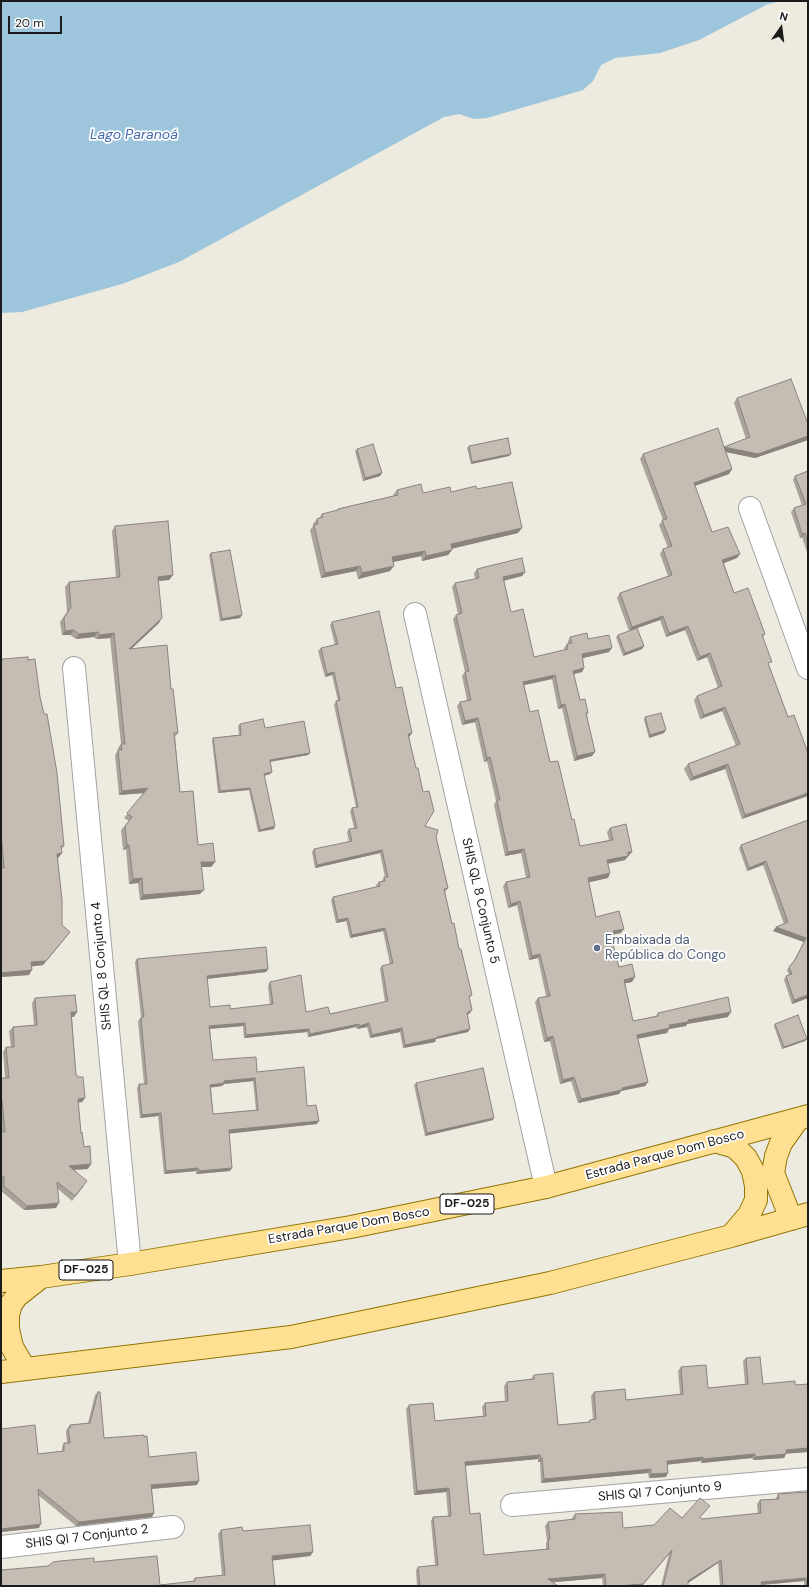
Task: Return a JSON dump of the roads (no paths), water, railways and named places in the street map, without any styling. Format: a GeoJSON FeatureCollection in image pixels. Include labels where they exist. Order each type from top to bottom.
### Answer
{"type":"FeatureCollection","features":[{"type":"Feature","properties":{"kind":"main road","name":"Estrada Parque Dom Bosco"},"geometry":{"type":"LineString","coordinates":[[1,1281],[41,1277],[130,1264],[351,1227],[546,1187],[803,1118]]}},
{"type":"Feature","properties":{"kind":"main road"},"geometry":{"type":"LineString","coordinates":[[1,1372],[291,1337],[550,1283],[800,1217],[773,1173],[776,1156],[781,1143],[803,1118]]}},
{"type":"Feature","properties":{"kind":"main road"},"geometry":{"type":"LineString","coordinates":[[714,1141],[735,1146],[746,1158],[753,1171],[756,1186],[756,1200],[749,1215],[731,1236]]}},
{"type":"Feature","properties":{"kind":"main road"},"geometry":{"type":"LineString","coordinates":[[25,1369],[12,1347],[8,1330],[8,1315],[11,1304],[17,1296],[41,1277]]}},
{"type":"Feature","properties":{"kind":"street"},"geometry":{"type":"LineString","coordinates":[[750,508],[808,668]]}},
{"type":"Feature","properties":{"kind":"street","name":"SHIS QL 8 Conjunto 5"},"geometry":{"type":"LineString","coordinates":[[415,614],[546,1187]]}},
{"type":"Feature","properties":{"kind":"street","name":"SHIS QL 8 Conjunto 4"},"geometry":{"type":"LineString","coordinates":[[74,668],[130,1264]]}},
{"type":"Feature","properties":{"kind":"street","name":"SHIS QI 7 Conjunto 9"},"geometry":{"type":"LineString","coordinates":[[512,1505],[808,1479]]}},
{"type":"Feature","properties":{"kind":"street","name":"SHIS QI 7 Conjunto 2"},"geometry":{"type":"LineString","coordinates":[[1,1547],[173,1527]]}},
{"type":"Feature","properties":{"kind":"water","name":"Lago Paranoá"},"geometry":{"type":"Polygon","coordinates":[[[1,1],[782,1],[768,4],[699,40],[660,53],[615,58],[601,65],[593,81],[583,90],[487,118],[474,119],[459,114],[444,117],[179,262],[122,284],[22,312],[1,313],[1,1]]]}},
{"type":"Feature","properties":{"kind":"place","name":"Embaixada da República do Congo"},"geometry":{"type":"Point","coordinates":[597,948]}}]}
